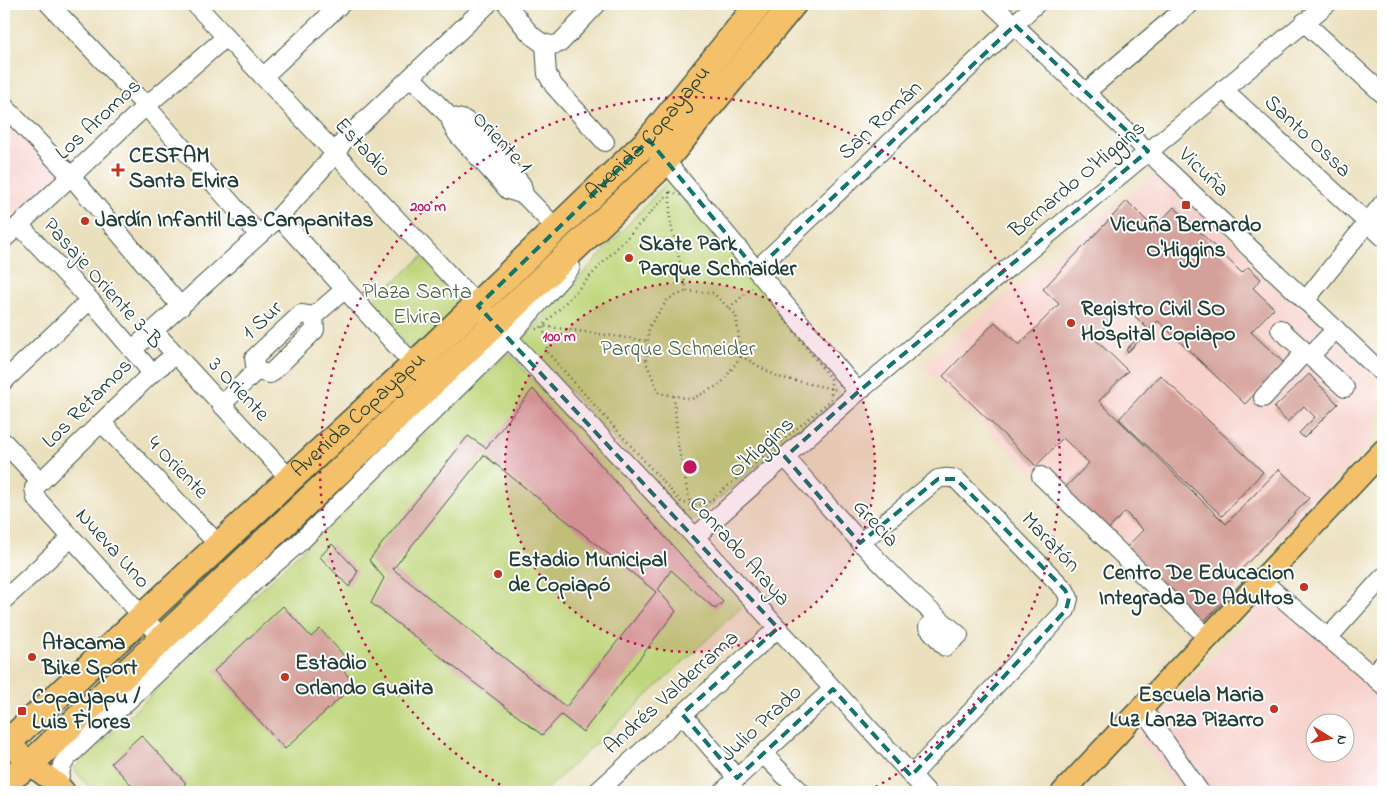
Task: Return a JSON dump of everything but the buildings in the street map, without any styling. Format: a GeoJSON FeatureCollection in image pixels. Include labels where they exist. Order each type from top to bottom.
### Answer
{"type":"FeatureCollection","features":[{"type":"Feature","properties":{"kind":"highway","name":"Avenida Copayapu"},"geometry":{"type":"LineString","coordinates":[[5,742],[414,366],[493,323],[556,228],[656,157],[759,4]]}},
{"type":"Feature","properties":{"kind":"highway","name":"Avenida Copayapu"},"geometry":{"type":"LineString","coordinates":[[4,782],[30,764],[493,323],[656,157],[793,4]]}},
{"type":"Feature","properties":{"kind":"main road"},"geometry":{"type":"LineString","coordinates":[[1063,792],[1382,451]]}},
{"type":"Feature","properties":{"kind":"main road"},"geometry":{"type":"LineString","coordinates":[[5,742],[56,790]]}},
{"type":"Feature","properties":{"kind":"street"},"geometry":{"type":"LineString","coordinates":[[49,4],[146,106],[259,235]]}},
{"type":"Feature","properties":{"kind":"street","name":"Estadio"},"geometry":{"type":"LineString","coordinates":[[197,4],[493,323]]}},
{"type":"Feature","properties":{"kind":"street"},"geometry":{"type":"LineString","coordinates":[[264,76],[341,4]]}},
{"type":"Feature","properties":{"kind":"street","name":"Los Retamos"},"geometry":{"type":"LineString","coordinates":[[132,350],[182,307],[279,217],[336,153],[345,139],[488,4]]}},
{"type":"Feature","properties":{"kind":"street"},"geometry":{"type":"LineString","coordinates":[[507,4],[536,39],[553,44]]}},
{"type":"Feature","properties":{"kind":"street"},"geometry":{"type":"LineString","coordinates":[[598,4],[553,44],[547,74],[554,86],[606,142]]}},
{"type":"Feature","properties":{"kind":"street","name":"Vicuña"},"geometry":{"type":"LineString","coordinates":[[992,4],[1383,374]]}},
{"type":"Feature","properties":{"kind":"street","name":"San Román"},"geometry":{"type":"LineString","coordinates":[[757,276],[1036,4]]}},
{"type":"Feature","properties":{"kind":"street"},"geometry":{"type":"LineString","coordinates":[[1086,92],[1190,4]]}},
{"type":"Feature","properties":{"kind":"street","name":"Bernardo O'Higgins"},"geometry":{"type":"LineString","coordinates":[[858,392],[1327,4]]}},
{"type":"Feature","properties":{"kind":"street"},"geometry":{"type":"LineString","coordinates":[[1304,22],[1383,94]]}},
{"type":"Feature","properties":{"kind":"street","name":"Los Aromos"},"geometry":{"type":"LineString","coordinates":[[4,239],[146,106],[226,37]]}},
{"type":"Feature","properties":{"kind":"street","name":"Oriente 1"},"geometry":{"type":"LineString","coordinates":[[411,77],[450,116],[453,127],[458,135],[508,190],[524,195],[556,228]]}},
{"type":"Feature","properties":{"kind":"street","name":"Santo Ossa"},"geometry":{"type":"LineString","coordinates":[[1223,89],[1383,238]]}},
{"type":"Feature","properties":{"kind":"street"},"geometry":{"type":"LineString","coordinates":[[4,106],[72,176],[182,307]]}},
{"type":"Feature","properties":{"kind":"street"},"geometry":{"type":"LineString","coordinates":[[656,157],[858,392]]}},
{"type":"Feature","properties":{"kind":"street"},"geometry":{"type":"LineString","coordinates":[[1305,301],[1383,203]]}},
{"type":"Feature","properties":{"kind":"street"},"geometry":{"type":"LineString","coordinates":[[279,217],[414,366]]}},
{"type":"Feature","properties":{"kind":"street","name":"Pasaje Oriente 3-B"},"geometry":{"type":"LineString","coordinates":[[19,224],[90,300],[152,373]]}},
{"type":"Feature","properties":{"kind":"street","name":"1 Sur"},"geometry":{"type":"LineString","coordinates":[[220,405],[256,371],[270,374],[315,330],[314,316],[344,290]]}},
{"type":"Feature","properties":{"kind":"street"},"geometry":{"type":"LineString","coordinates":[[4,381],[90,300]]}},
{"type":"Feature","properties":{"kind":"street","name":"Conrado Araya"},"geometry":{"type":"LineString","coordinates":[[493,323],[695,537],[927,792]]}},
{"type":"Feature","properties":{"kind":"street","name":"Avenida Copayapu"},"geometry":{"type":"LineString","coordinates":[[56,790],[62,765],[68,757],[254,582],[300,542],[493,323]]}},
{"type":"Feature","properties":{"kind":"street"},"geometry":{"type":"LineString","coordinates":[[1280,329],[1345,388]]}},
{"type":"Feature","properties":{"kind":"street"},"geometry":{"type":"LineString","coordinates":[[1263,398],[1336,329]]}},
{"type":"Feature","properties":{"kind":"street","name":"3 Oriente"},"geometry":{"type":"LineString","coordinates":[[154,331],[290,479]]}},
{"type":"Feature","properties":{"kind":"street","name":"Los Retamos"},"geometry":{"type":"LineString","coordinates":[[38,485],[152,373],[175,355]]}},
{"type":"Feature","properties":{"kind":"street","name":"O'Higgins"},"geometry":{"type":"LineString","coordinates":[[695,537],[858,392]]}},
{"type":"Feature","properties":{"kind":"street","name":"4 Oriente"},"geometry":{"type":"LineString","coordinates":[[102,423],[219,545]]}},
{"type":"Feature","properties":{"kind":"street","name":"Nueva Uno"},"geometry":{"type":"LineString","coordinates":[[8,454],[38,485],[36,498],[71,538],[142,615],[167,633]]}},
{"type":"Feature","properties":{"kind":"street","name":"Grecia"},"geometry":{"type":"LineString","coordinates":[[785,457],[860,543],[937,617]]}},
{"type":"Feature","properties":{"kind":"street"},"geometry":{"type":"LineString","coordinates":[[1041,476],[1208,638]]}},
{"type":"Feature","properties":{"kind":"street","name":"Maratón"},"geometry":{"type":"LineString","coordinates":[[860,543],[938,479],[946,477],[956,479],[1065,590],[1068,596],[1066,610],[911,776]]}},
{"type":"Feature","properties":{"kind":"street"},"geometry":{"type":"LineString","coordinates":[[4,600],[71,538]]}},
{"type":"Feature","properties":{"kind":"street"},"geometry":{"type":"LineString","coordinates":[[1328,638],[1383,577]]}},
{"type":"Feature","properties":{"kind":"street"},"geometry":{"type":"LineString","coordinates":[[1261,580],[1328,638],[1379,675]]}},
{"type":"Feature","properties":{"kind":"street","name":"Avenida Copayapu"},"geometry":{"type":"LineString","coordinates":[[167,633],[254,582]]}},
{"type":"Feature","properties":{"kind":"street","name":"Andrés Valderrama"},"geometry":{"type":"LineString","coordinates":[[597,792],[778,628]]}},
{"type":"Feature","properties":{"kind":"street","name":"Julio Prado"},"geometry":{"type":"LineString","coordinates":[[722,792],[833,689]]}},
{"type":"Feature","properties":{"kind":"street"},"geometry":{"type":"LineString","coordinates":[[1142,708],[1200,792]]}},
{"type":"Feature","properties":{"kind":"street"},"geometry":{"type":"LineString","coordinates":[[682,714],[737,778]]}},
{"type":"Feature","properties":{"kind":"street"},"geometry":{"type":"LineString","coordinates":[[763,754],[801,792]]}},
{"type":"Feature","properties":{"kind":"path"},"geometry":{"type":"LineString","coordinates":[[543,326],[548,353],[682,503],[705,505],[831,400],[831,379],[757,276],[691,198],[670,192]]}},
{"type":"Feature","properties":{"kind":"path"},"geometry":{"type":"LineString","coordinates":[[670,192],[670,221],[687,291]]}},
{"type":"Feature","properties":{"kind":"path"},"geometry":{"type":"LineString","coordinates":[[543,326],[670,192]]}},
{"type":"Feature","properties":{"kind":"path"},"geometry":{"type":"LineString","coordinates":[[729,308],[757,276]]}},
{"type":"Feature","properties":{"kind":"path"},"geometry":{"type":"LineString","coordinates":[[687,291],[713,293],[729,308],[736,315],[741,356],[721,384],[692,399],[660,393],[646,362],[649,327],[668,299],[687,291]]}},
{"type":"Feature","properties":{"kind":"path"},"geometry":{"type":"LineString","coordinates":[[543,326],[648,341]]}},
{"type":"Feature","properties":{"kind":"path"},"geometry":{"type":"LineString","coordinates":[[741,356],[778,377],[831,390]]}},
{"type":"Feature","properties":{"kind":"path"},"geometry":{"type":"LineString","coordinates":[[674,396],[678,445],[691,504]]}},
{"type":"Feature","properties":{"kind":"highlighted area"},"geometry":{"type":"Polygon","coordinates":[[[1015,25],[1148,151],[858,392],[785,457],[860,543],[938,479],[956,479],[1065,590],[1069,598],[1066,610],[911,776],[833,689],[737,778],[682,714],[778,628],[478,306],[649,140],[756,270],[1015,25]]]}},
{"type":"Feature","properties":{"kind":"shaded area"},"geometry":{"type":"Polygon","coordinates":[[[4,114],[63,174],[19,216],[4,200],[4,114]]]}},
{"type":"Feature","properties":{"kind":"shaded area"},"geometry":{"type":"Polygon","coordinates":[[[1160,169],[1373,376],[1381,403],[1371,443],[1192,628],[922,365],[1160,169]]]}},
{"type":"Feature","properties":{"kind":"shaded area","name":"Escuela Maria Luz Lanza Pizarro"},"geometry":{"type":"Polygon","coordinates":[[[1269,596],[1383,694],[1383,792],[1182,792],[1137,738],[1269,596]]]}},
{"type":"Feature","properties":{"kind":"green space","name":"Parque Schneider"},"geometry":{"type":"Polygon","coordinates":[[[668,181],[760,281],[842,395],[691,522],[522,340],[668,181]]]}},
{"type":"Feature","properties":{"kind":"green space","name":"Plaza Santa Elvira"},"geometry":{"type":"Polygon","coordinates":[[[422,257],[466,306],[413,353],[369,304],[422,257]]]}},
{"type":"Feature","properties":{"kind":"green space","name":"Estadio Municipal de Copiapó"},"geometry":{"type":"Polygon","coordinates":[[[508,353],[746,603],[544,792],[93,792],[74,769],[508,353]]]}},
{"type":"Feature","properties":{"kind":"place","name":"CESFAM Santa Elvira"},"geometry":{"type":"Point","coordinates":[118,170]}},
{"type":"Feature","properties":{"kind":"place","name":"Vicuña Bernardo O'Higgins"},"geometry":{"type":"Point","coordinates":[1186,205]}},
{"type":"Feature","properties":{"kind":"place","name":"Jardín Infantil Las Campanitas"},"geometry":{"type":"Point","coordinates":[85,221]}},
{"type":"Feature","properties":{"kind":"place","name":"Skate Park Parque Schnaider"},"geometry":{"type":"Point","coordinates":[629,258]}},
{"type":"Feature","properties":{"kind":"place","name":"Registro Civil SO Hospital Copiapo"},"geometry":{"type":"Point","coordinates":[1071,323]}},
{"type":"Feature","properties":{"kind":"place","name":"Estadio Municipal de Copiapó"},"geometry":{"type":"Point","coordinates":[498,574]}},
{"type":"Feature","properties":{"kind":"place","name":"Centro De Educacion Integrada De Adultos"},"geometry":{"type":"Point","coordinates":[1304,587]}},
{"type":"Feature","properties":{"kind":"place","name":"Atacama Bike Sport"},"geometry":{"type":"Point","coordinates":[32,657]}},
{"type":"Feature","properties":{"kind":"place","name":"Estadio Orlando Guaita"},"geometry":{"type":"Point","coordinates":[285,677]}},
{"type":"Feature","properties":{"kind":"place","name":"Escuela Maria Luz Lanza Pizarro"},"geometry":{"type":"Point","coordinates":[1274,709]}},
{"type":"Feature","properties":{"kind":"place","name":"Copayapu / Luis Flores"},"geometry":{"type":"Point","coordinates":[22,711]}}]}
